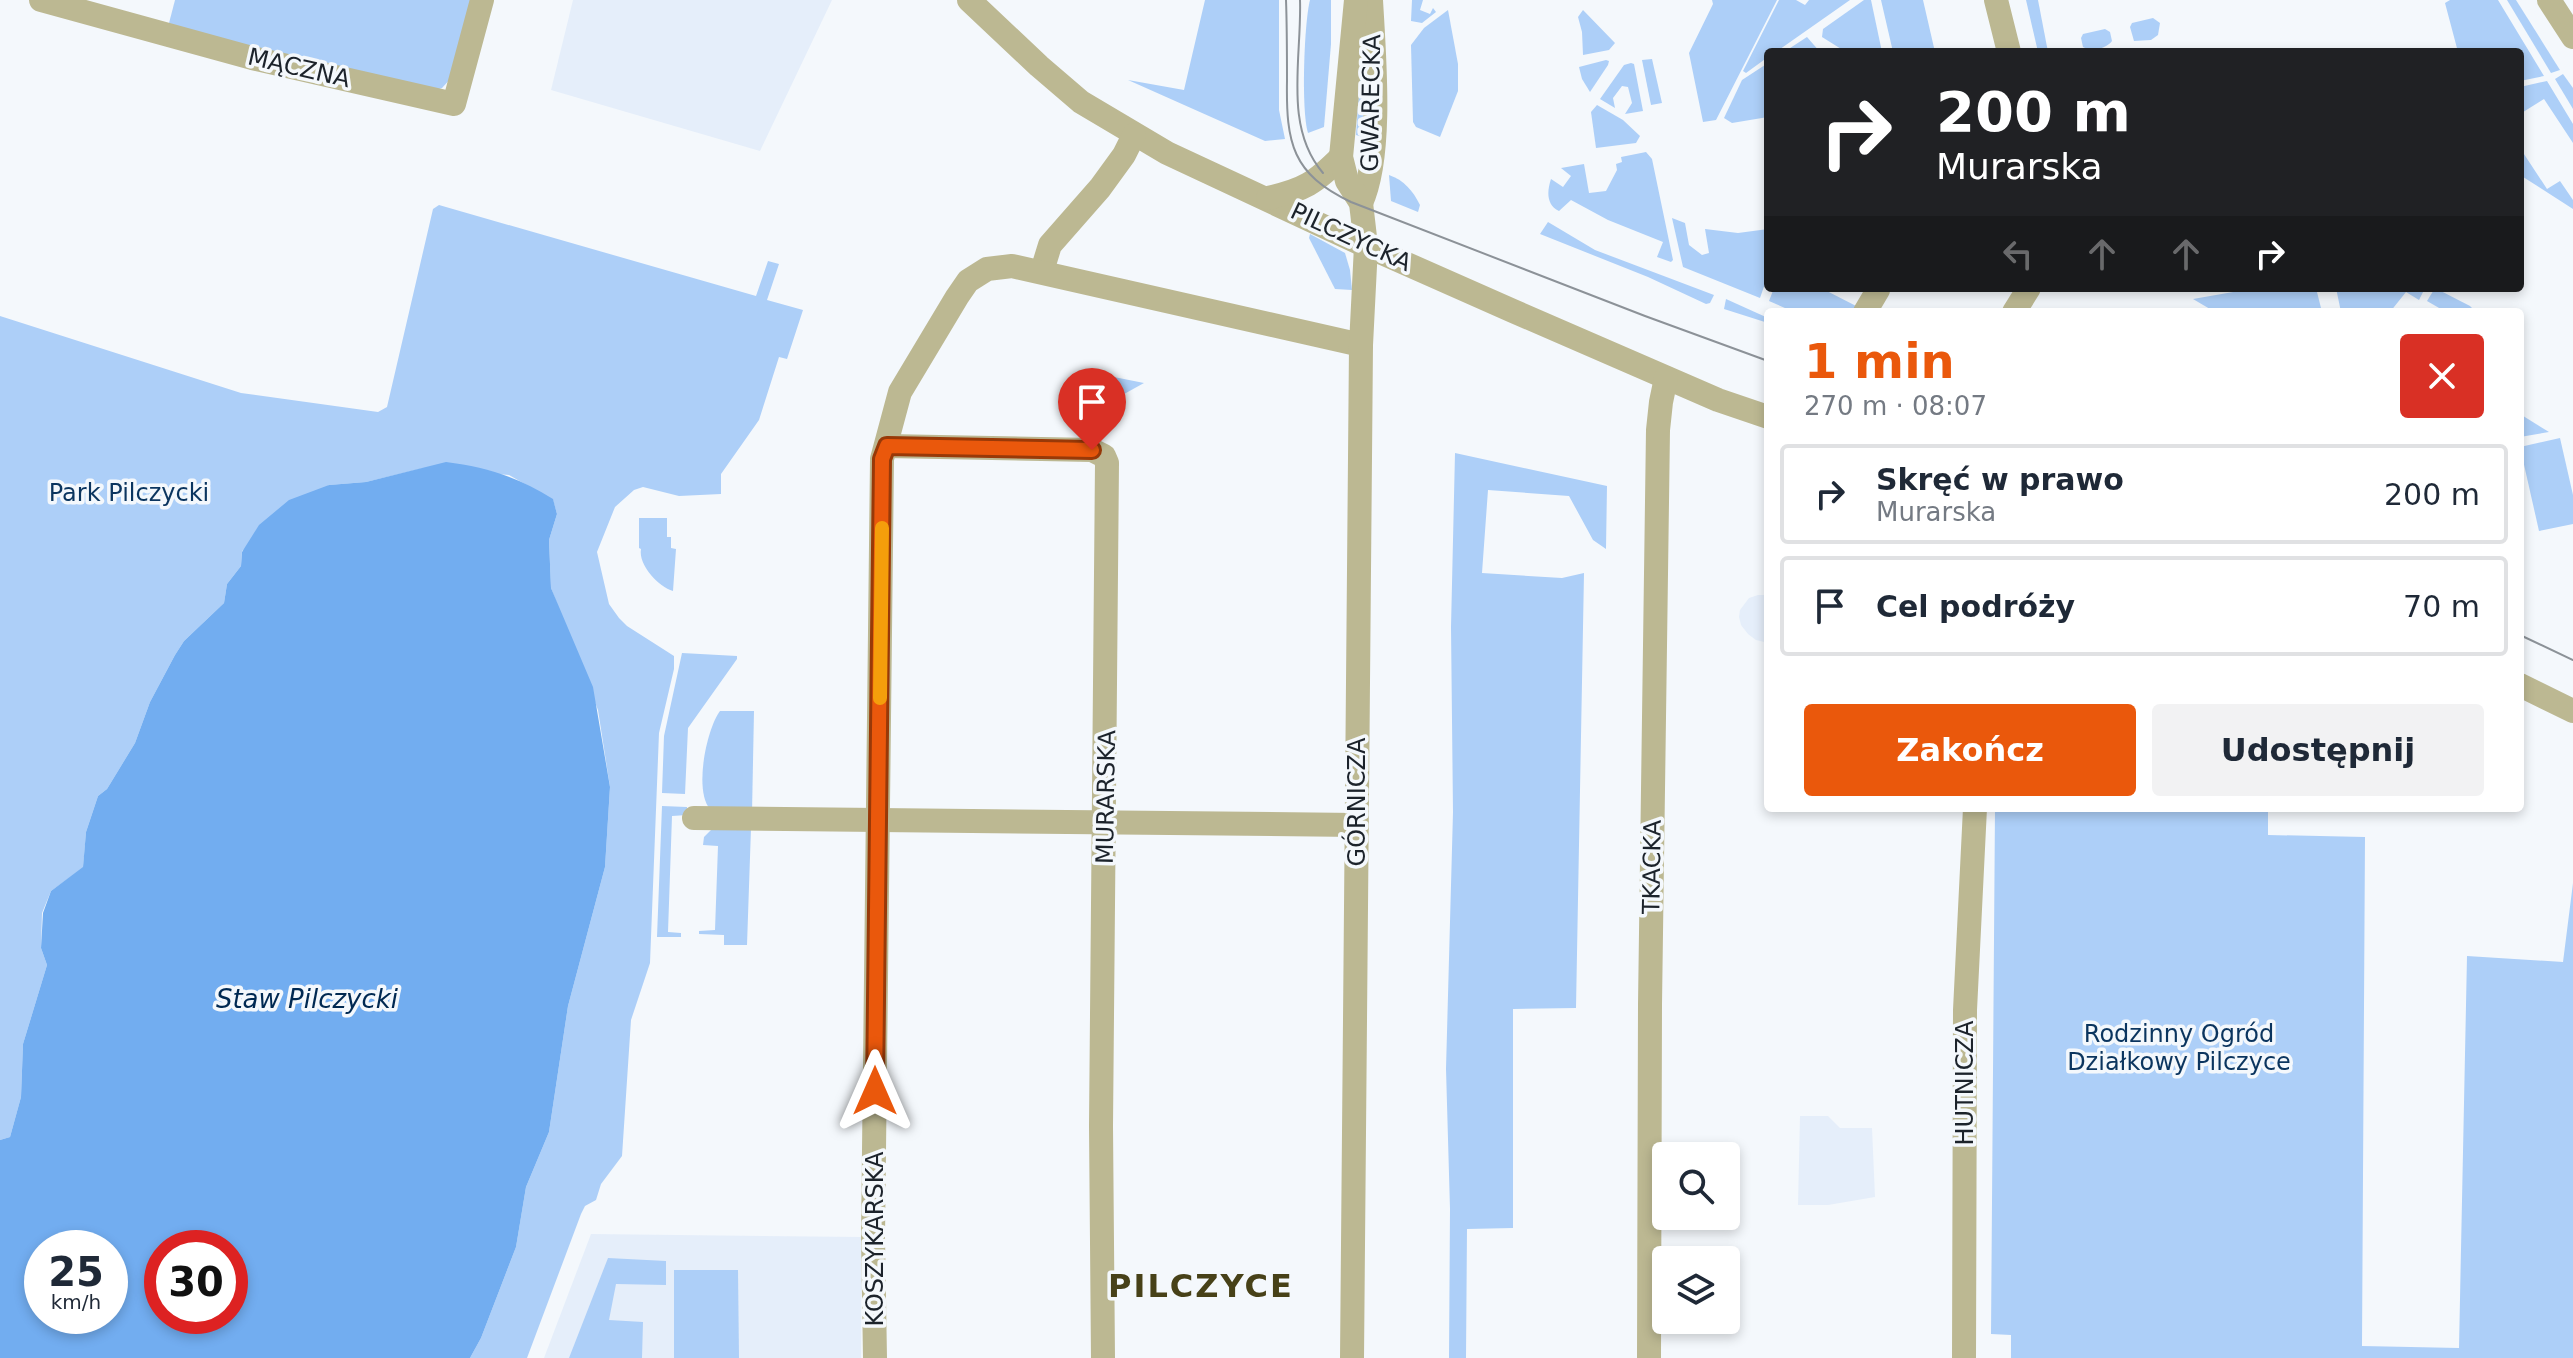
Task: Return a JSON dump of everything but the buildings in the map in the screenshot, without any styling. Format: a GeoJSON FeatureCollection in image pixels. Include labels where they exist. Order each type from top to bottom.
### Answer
{"type":"FeatureCollection","features":[{"type":"Feature","properties":{"kind":"street","name":"MĄCZNA"},"geometry":{"type":"LineString","coordinates":[[41,0],[252,58],[454,104],[482,0]]}},
{"type":"Feature","properties":{"kind":"street","name":"PILCZYCKA"},"geometry":{"type":"LineString","coordinates":[[969,0],[1081,102],[1167,153],[1366,246],[1666,378],[1764,416]]}},
{"type":"Feature","properties":{"kind":"street","name":"GWARECKA"},"geometry":{"type":"LineString","coordinates":[[1356,0],[1341,157],[1347,181],[1361,203],[1366,246]]}},
{"type":"Feature","properties":{"kind":"street","name":"GWARECKA"},"geometry":{"type":"LineString","coordinates":[[1361,203],[1370,184],[1372,163],[1374,70],[1371,0]]}},
{"type":"Feature","properties":{"kind":"street"},"geometry":{"type":"LineString","coordinates":[[1996,0],[2008,48]]}},
{"type":"Feature","properties":{"kind":"street"},"geometry":{"type":"LineString","coordinates":[[2549,0],[2573,37]]}},
{"type":"Feature","properties":{"kind":"street"},"geometry":{"type":"LineString","coordinates":[[1042,271],[1050,245],[1100,188],[1134,135]]}},
{"type":"Feature","properties":{"kind":"street","name":"GWARECKA"},"geometry":{"type":"LineString","coordinates":[[1268,198],[1291,193],[1317,181],[1341,157]]}},
{"type":"Feature","properties":{"kind":"street","name":"GÓRNICZA"},"geometry":{"type":"LineString","coordinates":[[1352,1358],[1361,345],[1366,246]]}},
{"type":"Feature","properties":{"kind":"street","name":"KOSZYKARSKA"},"geometry":{"type":"LineString","coordinates":[[875,1358],[882,459],[900,392],[968,281],[987,269],[1012,266],[1361,345]]}},
{"type":"Feature","properties":{"kind":"street","name":"TKACKA"},"geometry":{"type":"LineString","coordinates":[[1649,1358],[1654,602],[1658,430],[1666,378]]}},
{"type":"Feature","properties":{"kind":"street","name":"MURARSKA"},"geometry":{"type":"LineString","coordinates":[[887,446],[1090,450],[1104,456],[1109,478],[1101,1126],[1103,1358]]}},
{"type":"Feature","properties":{"kind":"street"},"geometry":{"type":"LineString","coordinates":[[2524,687],[2573,711]]}},
{"type":"Feature","properties":{"kind":"street","name":"HUTNICZA"},"geometry":{"type":"LineString","coordinates":[[1964,1358],[1965,1010],[1975,812]]}},
{"type":"Feature","properties":{"kind":"street"},"geometry":{"type":"LineString","coordinates":[[694,818],[1357,825]]}},
{"type":"Feature","properties":{"kind":"shaded area"},"geometry":{"type":"Polygon","coordinates":[[[573,0],[832,0],[760,151],[551,90],[573,0]]]}},
{"type":"Feature","properties":{"kind":"shaded area"},"geometry":{"type":"Polygon","coordinates":[[[1764,595],[1764,642],[1756,640],[1741,625],[1740,610],[1749,598],[1764,595]]]}},
{"type":"Feature","properties":{"kind":"shaded area"},"geometry":{"type":"Polygon","coordinates":[[[1800,1116],[1828,1116],[1840,1128],[1872,1128],[1875,1197],[1828,1205],[1798,1205],[1800,1116]]]}},
{"type":"Feature","properties":{"kind":"shaded area"},"geometry":{"type":"Polygon","coordinates":[[[591,1234],[862,1237],[861,1358],[544,1358],[591,1234]]]}},
{"type":"Feature","properties":{"kind":"green space"},"geometry":{"type":"Polygon","coordinates":[[[175,0],[474,0],[453,76],[442,88],[433,91],[168,27],[175,0]]]}},
{"type":"Feature","properties":{"kind":"green space"},"geometry":{"type":"Polygon","coordinates":[[[1205,0],[1279,0],[1279,110],[1285,139],[1265,141],[1128,80],[1184,90],[1205,0]]]}},
{"type":"Feature","properties":{"kind":"green space"},"geometry":{"type":"Polygon","coordinates":[[[1310,0],[1331,0],[1331,44],[1324,127],[1308,133],[1304,67],[1310,0]]]}},
{"type":"Feature","properties":{"kind":"green space"},"geometry":{"type":"Polygon","coordinates":[[[1412,0],[1423,0],[1420,10],[1430,14],[1433,8],[1436,12],[1422,23],[1411,21],[1412,0]]]}},
{"type":"Feature","properties":{"kind":"green space"},"geometry":{"type":"Polygon","coordinates":[[[1712,0],[1777,0],[1716,120],[1703,122],[1689,53],[1713,4],[1712,0]]]}},
{"type":"Feature","properties":{"kind":"green space"},"geometry":{"type":"Polygon","coordinates":[[[1779,0],[1796,0],[1805,5],[1809,0],[1850,0],[1782,48],[1764,48],[1764,60],[1746,73],[1743,71],[1779,0]]]}},
{"type":"Feature","properties":{"kind":"green space"},"geometry":{"type":"Polygon","coordinates":[[[1864,0],[1871,0],[1881,48],[1840,48],[1822,37],[1823,29],[1864,0]]]}},
{"type":"Feature","properties":{"kind":"green space"},"geometry":{"type":"Polygon","coordinates":[[[1881,0],[1923,0],[1934,48],[1892,48],[1881,0]]]}},
{"type":"Feature","properties":{"kind":"green space"},"geometry":{"type":"Polygon","coordinates":[[[2026,0],[2038,0],[2047,48],[2037,48],[2026,0]]]}},
{"type":"Feature","properties":{"kind":"green space"},"geometry":{"type":"Polygon","coordinates":[[[2450,0],[2498,0],[2544,76],[2524,80],[2524,48],[2457,48],[2445,3],[2450,0]]]}},
{"type":"Feature","properties":{"kind":"green space"},"geometry":{"type":"Polygon","coordinates":[[[2507,0],[2516,0],[2560,70],[2551,73],[2507,0]]]}},
{"type":"Feature","properties":{"kind":"green space"},"geometry":{"type":"Polygon","coordinates":[[[1448,10],[1458,64],[1458,91],[1440,137],[1416,127],[1413,122],[1411,45],[1424,28],[1448,10]]]}},
{"type":"Feature","properties":{"kind":"green space"},"geometry":{"type":"Polygon","coordinates":[[[1583,10],[1615,43],[1609,50],[1583,55],[1578,17],[1583,10]]]}},
{"type":"Feature","properties":{"kind":"green space"},"geometry":{"type":"Polygon","coordinates":[[[2153,18],[2160,23],[2158,35],[2151,40],[2134,41],[2130,27],[2132,23],[2153,18]]]}},
{"type":"Feature","properties":{"kind":"green space"},"geometry":{"type":"Polygon","coordinates":[[[2105,29],[2110,32],[2112,41],[2102,48],[2084,48],[2081,38],[2083,34],[2105,29]]]}},
{"type":"Feature","properties":{"kind":"green space"},"geometry":{"type":"Polygon","coordinates":[[[1363,32],[1366,138],[1356,135],[1363,32]]]}},
{"type":"Feature","properties":{"kind":"green space"},"geometry":{"type":"Polygon","coordinates":[[[1807,37],[1817,48],[1790,48],[1807,37]]]}},
{"type":"Feature","properties":{"kind":"green space"},"geometry":{"type":"Polygon","coordinates":[[[1652,59],[1662,103],[1651,105],[1642,60],[1652,59]]]}},
{"type":"Feature","properties":{"kind":"green space"},"geometry":{"type":"Polygon","coordinates":[[[1609,61],[1608,65],[1590,92],[1579,67],[1609,61]]]}},
{"type":"Feature","properties":{"kind":"green space"},"geometry":{"type":"Polygon","coordinates":[[[1634,64],[1643,111],[1625,114],[1632,103],[1628,87],[1622,86],[1613,98],[1615,108],[1600,99],[1624,65],[1634,64]]]}},
{"type":"Feature","properties":{"kind":"green space"},"geometry":{"type":"Polygon","coordinates":[[[1764,66],[1764,118],[1732,123],[1724,118],[1742,80],[1764,66]]]}},
{"type":"Feature","properties":{"kind":"green space"},"geometry":{"type":"Polygon","coordinates":[[[2563,74],[2573,88],[2573,109],[2555,79],[2563,74]]]}},
{"type":"Feature","properties":{"kind":"green space"},"geometry":{"type":"Polygon","coordinates":[[[2547,81],[2573,124],[2573,143],[2544,99],[2524,112],[2524,86],[2547,81]]]}},
{"type":"Feature","properties":{"kind":"green space"},"geometry":{"type":"Polygon","coordinates":[[[1597,105],[1623,120],[1640,136],[1636,143],[1596,148],[1591,112],[1597,105]]]}},
{"type":"Feature","properties":{"kind":"green space"},"geometry":{"type":"Polygon","coordinates":[[[1646,152],[1652,159],[1671,262],[1657,257],[1663,242],[1608,220],[1571,200],[1559,211],[1549,197],[1551,179],[1563,187],[1571,176],[1561,168],[1584,164],[1589,193],[1606,191],[1617,170],[1616,164],[1622,162],[1621,157],[1646,152]]]}},
{"type":"Feature","properties":{"kind":"green space"},"geometry":{"type":"Polygon","coordinates":[[[2524,154],[2547,189],[2560,181],[2573,200],[2573,209],[2524,178],[2524,154]]]}},
{"type":"Feature","properties":{"kind":"green space"},"geometry":{"type":"Polygon","coordinates":[[[1389,175],[1411,191],[1420,205],[1418,212],[1391,201],[1389,175]]]}},
{"type":"Feature","properties":{"kind":"green space","name":"Park Pilczycki"},"geometry":{"type":"Polygon","coordinates":[[[439,205],[756,296],[768,261],[779,264],[767,300],[803,310],[787,359],[779,357],[759,420],[721,474],[721,494],[679,496],[643,487],[634,490],[615,507],[597,552],[609,604],[619,618],[674,656],[674,669],[659,733],[650,963],[631,1020],[622,1156],[601,1184],[596,1200],[585,1206],[581,1214],[527,1358],[470,1358],[481,1338],[516,1247],[526,1187],[549,1132],[568,1006],[605,867],[610,787],[598,710],[551,588],[549,540],[557,514],[553,500],[509,475],[424,468],[366,482],[329,485],[242,551],[241,566],[227,584],[224,603],[184,641],[150,702],[135,743],[107,789],[98,796],[86,832],[83,868],[51,891],[42,913],[41,948],[47,965],[23,1044],[21,1097],[10,1137],[0,1140],[0,316],[241,393],[378,412],[387,407],[433,209],[439,205]]]}},
{"type":"Feature","properties":{"kind":"green space"},"geometry":{"type":"Polygon","coordinates":[[[1672,218],[1685,223],[1689,245],[1702,255],[1709,253],[1705,229],[1738,233],[1764,230],[1764,286],[1760,298],[1683,267],[1672,218]]]}},
{"type":"Feature","properties":{"kind":"green space"},"geometry":{"type":"Polygon","coordinates":[[[1548,222],[1595,250],[1714,295],[1706,304],[1540,234],[1548,222]]]}},
{"type":"Feature","properties":{"kind":"green space"},"geometry":{"type":"Polygon","coordinates":[[[1310,234],[1345,253],[1352,290],[1335,289],[1309,238],[1310,234]]]}},
{"type":"Feature","properties":{"kind":"green space"},"geometry":{"type":"Polygon","coordinates":[[[1772,292],[1829,292],[1860,308],[1785,308],[1769,301],[1772,292]]]}},
{"type":"Feature","properties":{"kind":"green space"},"geometry":{"type":"Polygon","coordinates":[[[2233,292],[2317,292],[2321,308],[2208,308],[2193,299],[2233,292]]]}},
{"type":"Feature","properties":{"kind":"green space"},"geometry":{"type":"Polygon","coordinates":[[[2337,292],[2406,292],[2393,308],[2340,308],[2337,292]]]}},
{"type":"Feature","properties":{"kind":"green space"},"geometry":{"type":"Polygon","coordinates":[[[2406,292],[2423,292],[2419,300],[2406,292]]]}},
{"type":"Feature","properties":{"kind":"green space"},"geometry":{"type":"Polygon","coordinates":[[[2433,292],[2443,292],[2472,308],[2439,308],[2427,301],[2433,292]]]}},
{"type":"Feature","properties":{"kind":"green space"},"geometry":{"type":"Polygon","coordinates":[[[1726,299],[1764,316],[1764,322],[1724,309],[1726,299]]]}},
{"type":"Feature","properties":{"kind":"green space"},"geometry":{"type":"Polygon","coordinates":[[[1104,375],[1144,383],[1097,409],[1104,375]]]}},
{"type":"Feature","properties":{"kind":"green space"},"geometry":{"type":"Polygon","coordinates":[[[2524,416],[2549,432],[2524,436],[2524,416]]]}},
{"type":"Feature","properties":{"kind":"green space"},"geometry":{"type":"Polygon","coordinates":[[[2560,438],[2573,495],[2573,524],[2539,531],[2524,465],[2524,446],[2560,438]]]}},
{"type":"Feature","properties":{"kind":"green space"},"geometry":{"type":"Polygon","coordinates":[[[1455,453],[1607,486],[1606,549],[1593,540],[1569,496],[1488,490],[1482,573],[1562,578],[1584,573],[1576,1008],[1513,1009],[1513,1228],[1467,1229],[1466,1358],[1449,1358],[1450,1209],[1446,1069],[1453,812],[1451,627],[1455,453]]]}},
{"type":"Feature","properties":{"kind":"green space"},"geometry":{"type":"Polygon","coordinates":[[[639,518],[667,518],[667,537],[671,537],[671,548],[676,549],[673,591],[656,580],[643,562],[639,548],[639,518]]]}},
{"type":"Feature","properties":{"kind":"green space"},"geometry":{"type":"Polygon","coordinates":[[[682,653],[737,656],[737,659],[688,728],[685,794],[662,793],[664,736],[682,653]]]}},
{"type":"Feature","properties":{"kind":"green space"},"geometry":{"type":"Polygon","coordinates":[[[720,711],[754,711],[752,813],[710,809],[705,800],[702,775],[706,746],[720,711]]]}},
{"type":"Feature","properties":{"kind":"green space"},"geometry":{"type":"Polygon","coordinates":[[[662,806],[687,807],[687,815],[672,816],[668,932],[681,933],[681,937],[657,937],[662,806]]]}},
{"type":"Feature","properties":{"kind":"green space","name":"Rodzinny Ogród Działkowy Pilczyce"},"geometry":{"type":"Polygon","coordinates":[[[1995,812],[2268,812],[2268,835],[2365,837],[2362,1346],[2459,1348],[2467,956],[2563,962],[2573,883],[2573,1358],[2011,1358],[2011,1335],[1991,1334],[1995,812]]]}},
{"type":"Feature","properties":{"kind":"green space"},"geometry":{"type":"Polygon","coordinates":[[[751,828],[747,945],[724,945],[724,935],[699,934],[699,931],[715,930],[718,846],[703,845],[704,837],[712,829],[751,828]]]}},
{"type":"Feature","properties":{"kind":"green space"},"geometry":{"type":"Polygon","coordinates":[[[608,1258],[666,1261],[666,1285],[616,1284],[609,1320],[643,1322],[642,1358],[569,1358],[608,1258]]]}},
{"type":"Feature","properties":{"kind":"green space"},"geometry":{"type":"Polygon","coordinates":[[[674,1270],[738,1270],[739,1358],[674,1358],[674,1270]]]}},
{"type":"Feature","properties":{"kind":"water","name":"Staw Pilczycki"},"geometry":{"type":"Polygon","coordinates":[[[446,462],[501,474],[527,485],[553,499],[557,514],[549,540],[551,588],[593,687],[610,787],[605,867],[568,1006],[549,1132],[526,1187],[516,1247],[481,1338],[470,1358],[0,1358],[0,1140],[10,1137],[21,1097],[23,1044],[47,965],[41,948],[43,913],[51,891],[83,867],[86,832],[98,796],[107,789],[135,743],[150,702],[184,641],[224,603],[227,584],[241,566],[242,552],[259,525],[289,500],[329,485],[366,482],[446,462]]]}},
{"type":"Feature","properties":{"kind":"tram line"},"geometry":{"type":"LineString","coordinates":[[1286,0],[1288,122],[1296,154],[1316,180],[1351,202],[1764,360]]}},
{"type":"Feature","properties":{"kind":"tram line"},"geometry":{"type":"LineString","coordinates":[[1300,0],[1299,113],[1303,135],[1323,173]]}},
{"type":"Feature","properties":{"kind":"tram line"},"geometry":{"type":"LineString","coordinates":[[2524,637],[2573,660]]}},
{"type":"Feature","properties":{"kind":"slow traffic"},"geometry":{"type":"LineString","coordinates":[[880,698],[882,528]]}},
{"type":"Feature","properties":{"kind":"district","name":"PILCZYCE"},"geometry":{"type":"Point","coordinates":[1201,1286]}},
{"type":"Feature","properties":{"kind":"route"},"geometry":{"type":"LineString","coordinates":[[875,1091],[882,459],[887,446],[1092,450]]}}]}
